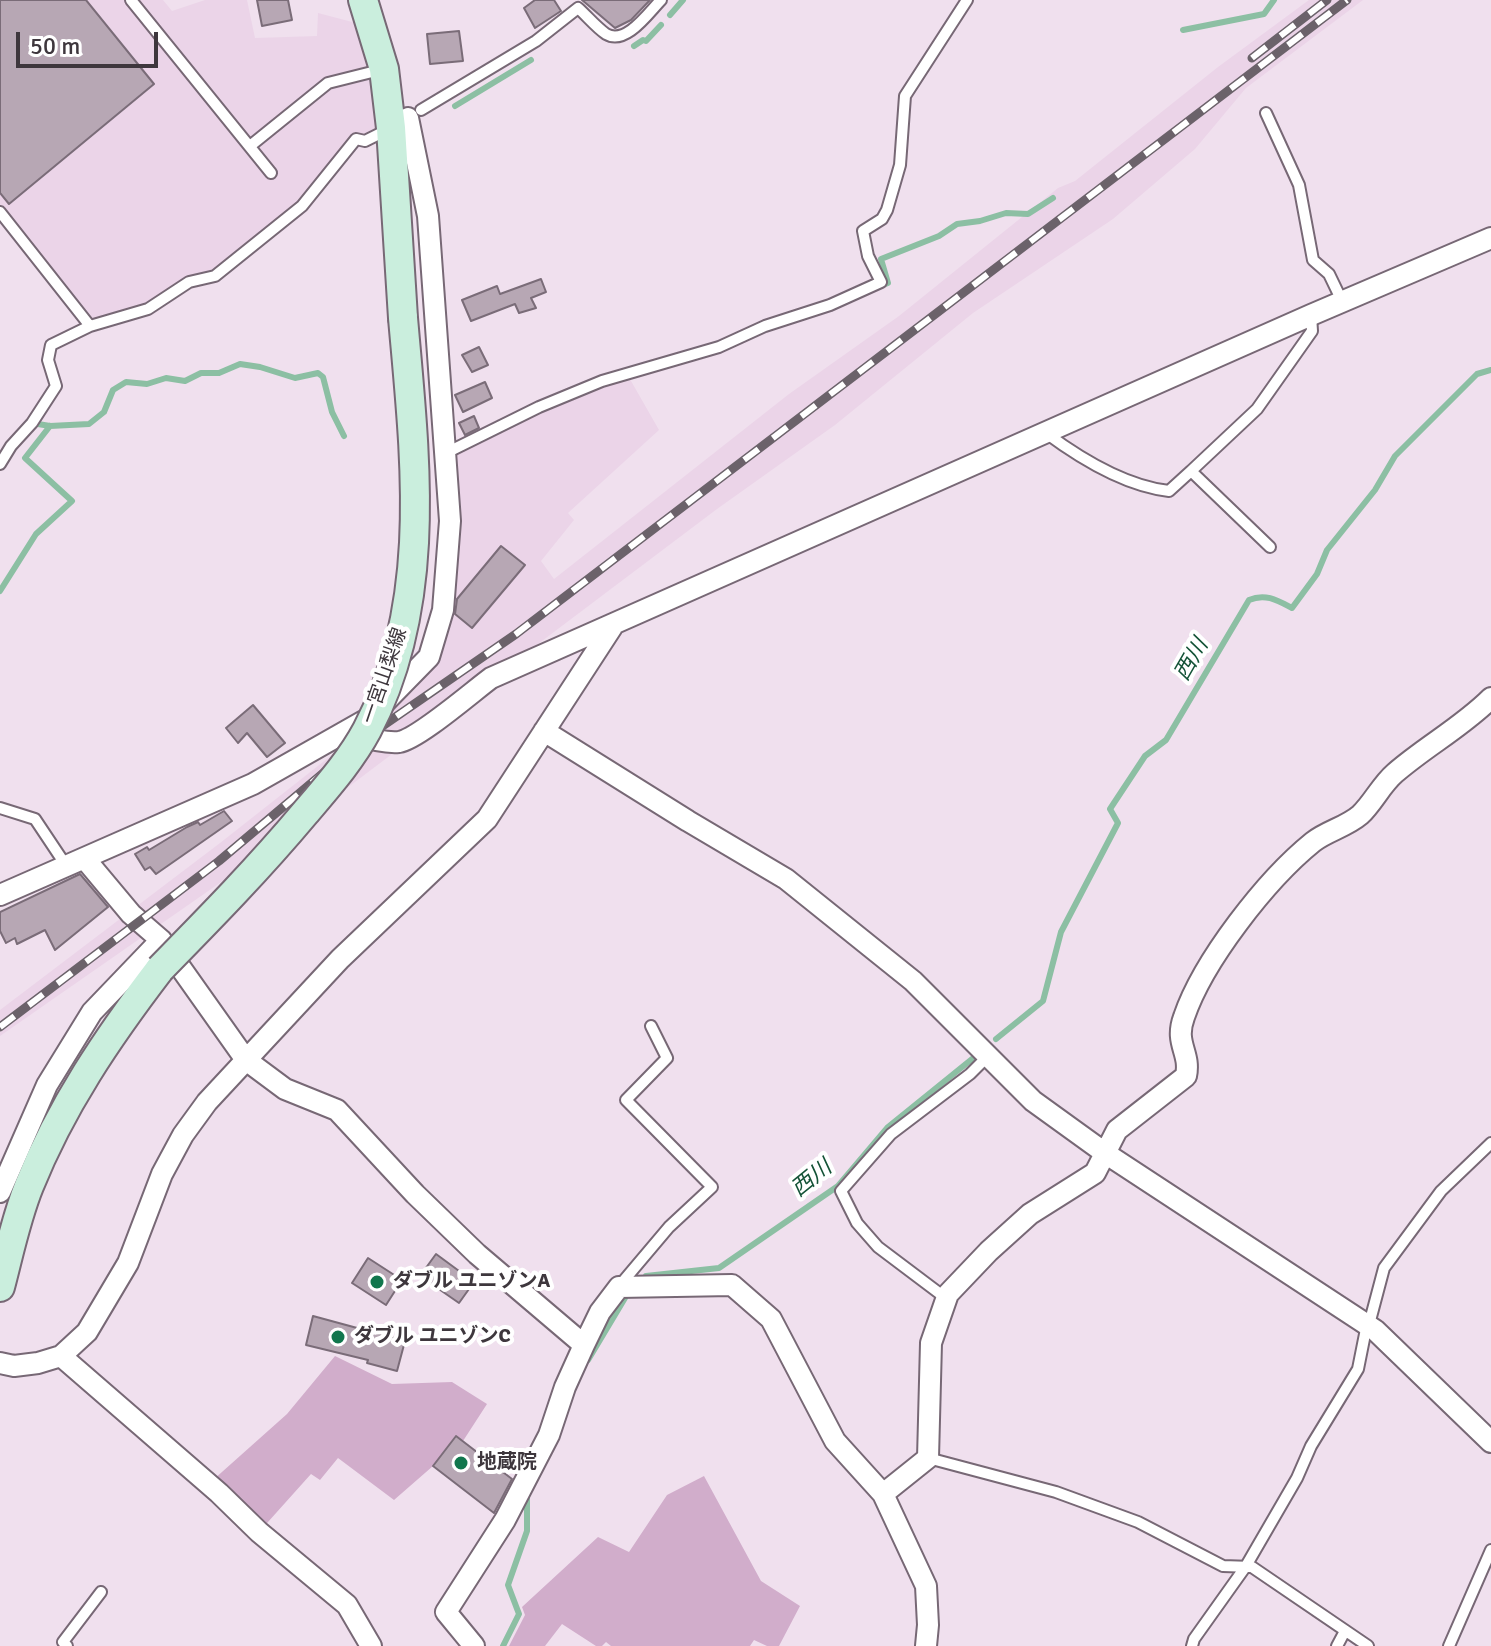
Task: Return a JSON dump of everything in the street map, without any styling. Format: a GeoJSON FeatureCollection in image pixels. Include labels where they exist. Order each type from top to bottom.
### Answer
{"type":"FeatureCollection","features":[{"type":"Feature","properties":{"kind":"main road","name":"一宮山梨線"},"geometry":{"type":"LineString","coordinates":[[0,1287],[28,1188],[60,1116],[109,1035],[160,969],[253,875],[327,787],[366,731],[393,665],[414,562],[416,496],[403,318],[407,119],[384,69],[363,0]]}},
{"type":"Feature","properties":{"kind":"street"},"geometry":{"type":"LineString","coordinates":[[407,119],[428,216],[450,521],[443,610],[429,657],[356,734],[399,742],[415,735],[491,678],[1491,238]]}},
{"type":"Feature","properties":{"kind":"street"},"geometry":{"type":"LineString","coordinates":[[0,1363],[26,1365],[61,1356],[87,1332],[111,1295],[143,1229],[162,1174],[183,1135],[207,1102],[340,959],[487,819],[612,627]]}},
{"type":"Feature","properties":{"kind":"street"},"geometry":{"type":"LineString","coordinates":[[883,1494],[928,1458],[931,1343],[947,1299],[989,1251],[1030,1214],[1095,1173],[1117,1130],[1186,1076],[1188,1066],[1179,1034],[1184,1014],[1218,948],[1283,869],[1315,840],[1361,814],[1394,774],[1474,715],[1491,698]]}},
{"type":"Feature","properties":{"kind":"street"},"geometry":{"type":"LineString","coordinates":[[0,895],[253,784],[370,718]]}},
{"type":"Feature","properties":{"kind":"street"},"geometry":{"type":"LineString","coordinates":[[544,731],[786,879],[913,981],[1033,1101],[1105,1153],[1367,1324],[1491,1442]]}},
{"type":"Feature","properties":{"kind":"street"},"geometry":{"type":"LineString","coordinates":[[76,863],[161,940],[246,1060],[285,1089],[337,1110],[415,1194],[477,1254],[584,1345]]}},
{"type":"Feature","properties":{"kind":"street"},"geometry":{"type":"LineString","coordinates":[[0,1192],[47,1085],[92,1012],[161,940]]}},
{"type":"Feature","properties":{"kind":"street"},"geometry":{"type":"LineString","coordinates":[[474,1646],[446,1612],[505,1520],[549,1435],[565,1387],[600,1312],[619,1287],[732,1285],[771,1319],[835,1441],[883,1494],[926,1586],[926,1646]]}},
{"type":"Feature","properties":{"kind":"street"},"geometry":{"type":"LineString","coordinates":[[61,1356],[219,1493],[259,1532],[347,1605],[371,1646]]}},
{"type":"Feature","properties":{"kind":"lane"},"geometry":{"type":"LineString","coordinates":[[131,0],[271,173]]}},
{"type":"Feature","properties":{"kind":"lane"},"geometry":{"type":"LineString","coordinates":[[0,464],[56,386],[48,360],[51,345],[90,326],[148,309],[189,282],[215,276],[302,206],[356,139],[365,141],[407,119],[536,41],[575,4],[607,35],[617,37],[634,29],[661,0]]}},
{"type":"Feature","properties":{"kind":"lane"},"geometry":{"type":"LineString","coordinates":[[444,454],[539,407],[602,381],[719,347],[881,282],[868,256],[863,231],[882,219],[887,210],[900,165],[905,96],[967,0]]}},
{"type":"Feature","properties":{"kind":"lane"},"geometry":{"type":"LineString","coordinates":[[250,146],[328,83],[384,69]]}},
{"type":"Feature","properties":{"kind":"lane"},"geometry":{"type":"LineString","coordinates":[[1266,113],[1299,185],[1313,260],[1329,274],[1342,301]]}},
{"type":"Feature","properties":{"kind":"lane"},"geometry":{"type":"LineString","coordinates":[[0,212],[90,326]]}},
{"type":"Feature","properties":{"kind":"lane"},"geometry":{"type":"LineString","coordinates":[[1046,433],[1071,451],[1146,488],[1169,491],[1257,409],[1312,331],[1311,315]]}},
{"type":"Feature","properties":{"kind":"lane"},"geometry":{"type":"LineString","coordinates":[[1191,471],[1270,547]]}},
{"type":"Feature","properties":{"kind":"lane"},"geometry":{"type":"LineString","coordinates":[[0,808],[35,819],[76,863]]}},
{"type":"Feature","properties":{"kind":"lane"},"geometry":{"type":"LineString","coordinates":[[619,1287],[669,1227],[712,1187],[626,1100],[667,1058],[651,1026]]}},
{"type":"Feature","properties":{"kind":"lane"},"geometry":{"type":"LineString","coordinates":[[947,1299],[878,1247],[857,1223],[841,1191],[891,1134],[970,1074],[988,1056]]}},
{"type":"Feature","properties":{"kind":"lane"},"geometry":{"type":"LineString","coordinates":[[1192,1646],[1246,1566],[1297,1478],[1311,1446],[1358,1369],[1367,1324],[1384,1268],[1441,1191],[1491,1143]]}},
{"type":"Feature","properties":{"kind":"lane"},"geometry":{"type":"LineString","coordinates":[[928,1458],[1056,1492],[1138,1522],[1223,1566],[1252,1567],[1324,1613],[1368,1646]]}},
{"type":"Feature","properties":{"kind":"lane"},"geometry":{"type":"LineString","coordinates":[[1449,1646],[1491,1550]]}},
{"type":"Feature","properties":{"kind":"lane"},"geometry":{"type":"LineString","coordinates":[[67,1646],[63,1642],[101,1592]]}},
{"type":"Feature","properties":{"kind":"lane"},"geometry":{"type":"LineString","coordinates":[[1337,1646],[1345,1631]]}},
{"type":"Feature","properties":{"kind":"shaded area"},"geometry":{"type":"Polygon","coordinates":[[[0,0],[163,0],[172,11],[205,0],[247,0],[255,38],[317,36],[318,13],[356,23],[391,128],[355,139],[302,206],[215,276],[189,282],[148,309],[90,326],[0,212],[0,0]]]}},
{"type":"Feature","properties":{"kind":"shaded area"},"geometry":{"type":"Polygon","coordinates":[[[1309,0],[1363,0],[1246,88],[1195,149],[1113,219],[973,313],[835,425],[717,509],[237,871],[0,1036],[0,1010],[417,688],[443,610],[444,454],[539,407],[627,374],[659,430],[568,513],[574,520],[541,561],[554,579],[789,394],[899,316],[1058,188],[1075,181],[1218,67],[1309,0]]]}},
{"type":"Feature","properties":{"kind":"shaded area"},"geometry":{"type":"Polygon","coordinates":[[[335,1356],[392,1384],[452,1382],[487,1404],[463,1441],[455,1436],[433,1466],[394,1500],[338,1458],[320,1480],[311,1474],[259,1532],[213,1480],[287,1414],[335,1356]]]}},
{"type":"Feature","properties":{"kind":"shaded area"},"geometry":{"type":"Polygon","coordinates":[[[704,1476],[761,1581],[800,1606],[779,1646],[767,1646],[754,1640],[750,1646],[611,1646],[606,1642],[596,1646],[562,1624],[545,1646],[509,1646],[525,1615],[522,1607],[598,1537],[629,1552],[667,1495],[704,1476]]]}},
{"type":"Feature","properties":{"kind":"building"},"geometry":{"type":"Polygon","coordinates":[[[0,0],[86,0],[154,84],[9,204],[0,193],[0,0]]]}},
{"type":"Feature","properties":{"kind":"building"},"geometry":{"type":"Polygon","coordinates":[[[257,0],[288,0],[292,20],[262,26],[257,0]]]}},
{"type":"Feature","properties":{"kind":"building"},"geometry":{"type":"Polygon","coordinates":[[[535,0],[554,0],[561,11],[535,28],[524,8],[535,0]]]}},
{"type":"Feature","properties":{"kind":"building"},"geometry":{"type":"Polygon","coordinates":[[[582,0],[650,0],[631,20],[615,28],[582,0]]]}},
{"type":"Feature","properties":{"kind":"building"},"geometry":{"type":"Polygon","coordinates":[[[459,31],[463,61],[430,64],[427,34],[459,31]]]}},
{"type":"Feature","properties":{"kind":"building"},"geometry":{"type":"Polygon","coordinates":[[[541,279],[546,292],[531,298],[536,308],[519,313],[515,304],[471,321],[462,300],[497,286],[500,294],[541,279]]]}},
{"type":"Feature","properties":{"kind":"building"},"geometry":{"type":"Polygon","coordinates":[[[479,347],[488,365],[472,372],[462,355],[479,347]]]}},
{"type":"Feature","properties":{"kind":"building"},"geometry":{"type":"Polygon","coordinates":[[[485,382],[492,398],[463,412],[455,395],[485,382]]]}},
{"type":"Feature","properties":{"kind":"building"},"geometry":{"type":"Polygon","coordinates":[[[474,416],[479,428],[465,435],[459,423],[474,416]]]}},
{"type":"Feature","properties":{"kind":"building"},"geometry":{"type":"Polygon","coordinates":[[[501,546],[525,565],[472,628],[455,614],[457,599],[501,546]]]}},
{"type":"Feature","properties":{"kind":"building"},"geometry":{"type":"Polygon","coordinates":[[[253,705],[285,743],[267,757],[247,733],[238,743],[226,728],[253,705]]]}},
{"type":"Feature","properties":{"kind":"building"},"geometry":{"type":"Polygon","coordinates":[[[224,811],[232,821],[156,874],[150,867],[145,870],[135,854],[147,847],[149,850],[187,827],[198,822],[200,825],[224,811]]]}},
{"type":"Feature","properties":{"kind":"building"},"geometry":{"type":"Polygon","coordinates":[[[80,874],[108,907],[55,950],[45,930],[17,944],[15,938],[6,943],[0,931],[0,912],[80,874]]]}},
{"type":"Feature","properties":{"kind":"building"},"geometry":{"type":"Polygon","coordinates":[[[436,1254],[474,1282],[459,1303],[420,1276],[436,1254]]]}},
{"type":"Feature","properties":{"kind":"building","name":"ダブル ユニゾンA"},"geometry":{"type":"Polygon","coordinates":[[[368,1258],[402,1280],[386,1305],[352,1283],[368,1258]]]}},
{"type":"Feature","properties":{"kind":"building"},"geometry":{"type":"Polygon","coordinates":[[[313,1316],[405,1341],[397,1371],[367,1363],[368,1360],[306,1345],[313,1316]]]}},
{"type":"Feature","properties":{"kind":"building"},"geometry":{"type":"Polygon","coordinates":[[[456,1436],[512,1479],[494,1513],[433,1466],[456,1436]]]}},
{"type":"Feature","properties":{"kind":"waterway"},"geometry":{"type":"LineString","coordinates":[[670,15],[683,0]]}},
{"type":"Feature","properties":{"kind":"waterway"},"geometry":{"type":"LineString","coordinates":[[1183,30],[1264,14],[1274,0]]}},
{"type":"Feature","properties":{"kind":"waterway"},"geometry":{"type":"LineString","coordinates":[[634,46],[646,41],[661,25]]}},
{"type":"Feature","properties":{"kind":"waterway"},"geometry":{"type":"LineString","coordinates":[[455,106],[531,60]]}},
{"type":"Feature","properties":{"kind":"waterway"},"geometry":{"type":"LineString","coordinates":[[880,286],[888,283],[881,259],[939,236],[957,224],[1006,213],[1028,214],[1053,198]]}},
{"type":"Feature","properties":{"kind":"waterway"},"geometry":{"type":"LineString","coordinates":[[32,423],[50,426],[89,424],[104,412],[113,390],[126,382],[147,384],[166,378],[185,381],[201,373],[219,373],[240,364],[295,378],[318,373],[323,377],[332,412],[344,436]]}},
{"type":"Feature","properties":{"kind":"waterway","name":"西川"},"geometry":{"type":"LineString","coordinates":[[996,1039],[1043,1001],[1061,932],[1118,823],[1110,809],[1145,756],[1166,740],[1249,600],[1266,597],[1292,608],[1317,574],[1327,550],[1375,490],[1395,456],[1477,374],[1491,370]]}},
{"type":"Feature","properties":{"kind":"waterway"},"geometry":{"type":"LineString","coordinates":[[0,591],[36,534],[72,501],[25,458],[50,426]]}},
{"type":"Feature","properties":{"kind":"waterway","name":"西川"},"geometry":{"type":"LineString","coordinates":[[646,1276],[719,1268],[838,1186],[888,1127],[972,1059]]}},
{"type":"Feature","properties":{"kind":"waterway","name":"西川"},"geometry":{"type":"LineString","coordinates":[[588,1360],[625,1298]]}},
{"type":"Feature","properties":{"kind":"waterway","name":"西川"},"geometry":{"type":"LineString","coordinates":[[503,1646],[519,1614],[508,1585],[527,1531],[527,1493]]}},
{"type":"Feature","properties":{"kind":"railway"},"geometry":{"type":"LineString","coordinates":[[1252,58],[1327,0]]}},
{"type":"Feature","properties":{"kind":"railway"},"geometry":{"type":"LineString","coordinates":[[0,1027],[219,861],[365,738],[516,634],[1347,0]]}},
{"type":"Feature","properties":{"kind":"place","name":"ダブル ユニゾンA"},"geometry":{"type":"Point","coordinates":[377,1282]}},
{"type":"Feature","properties":{"kind":"place","name":"ダブル ユニゾンC"},"geometry":{"type":"Point","coordinates":[338,1337]}},
{"type":"Feature","properties":{"kind":"place","name":"地蔵院"},"geometry":{"type":"Point","coordinates":[461,1463]}}]}
